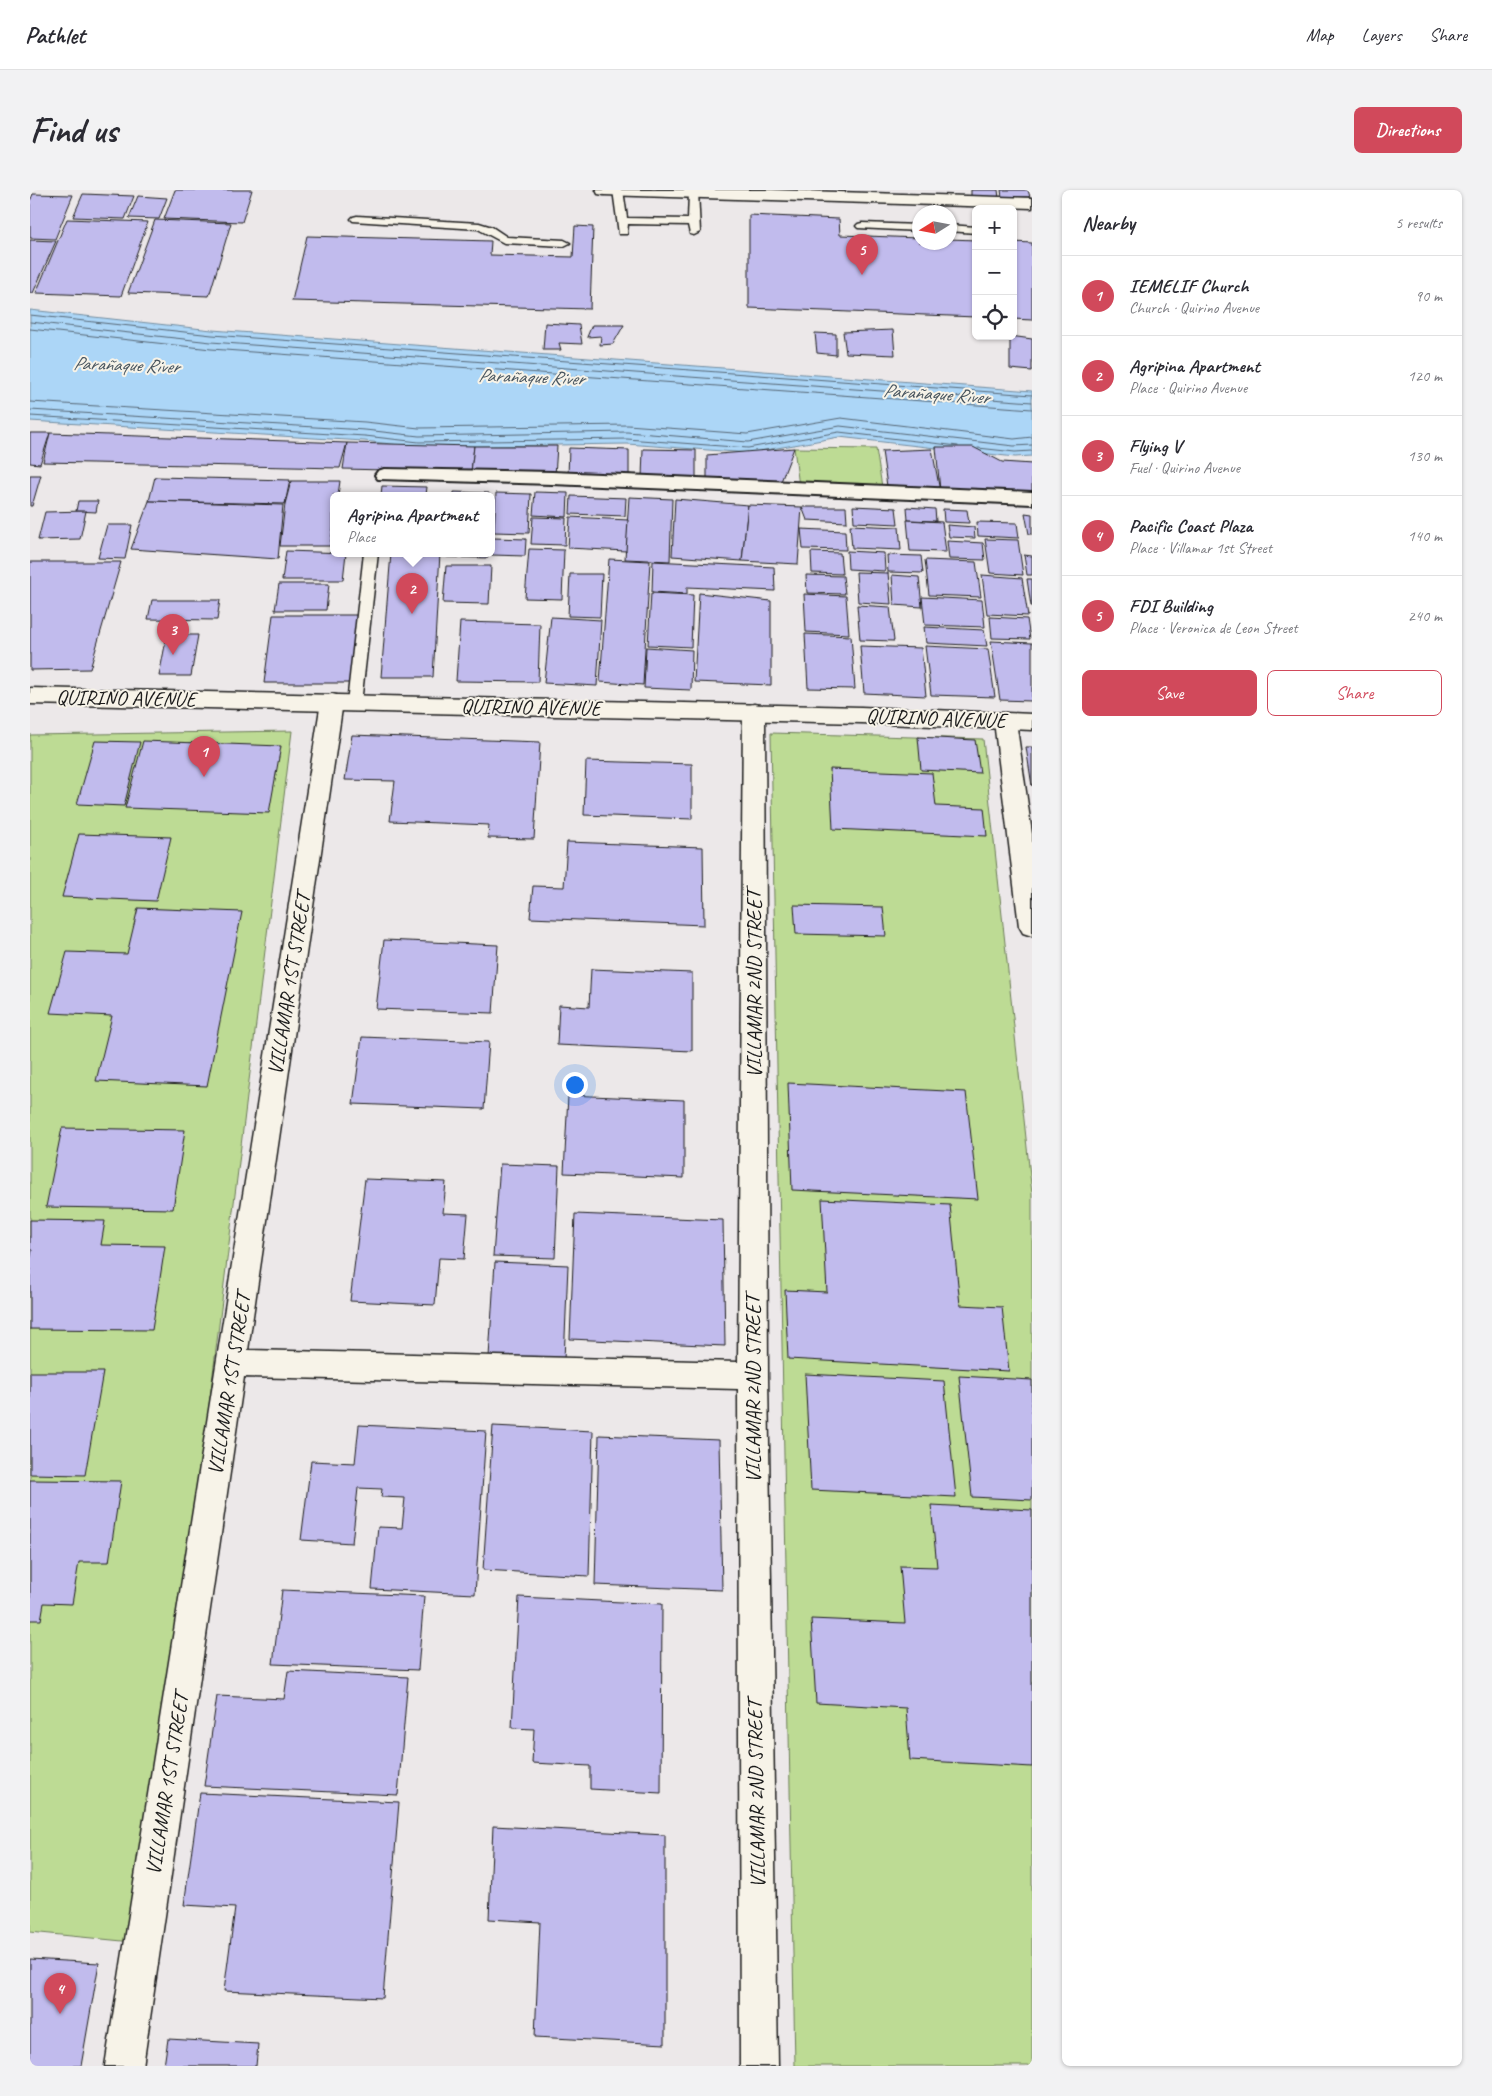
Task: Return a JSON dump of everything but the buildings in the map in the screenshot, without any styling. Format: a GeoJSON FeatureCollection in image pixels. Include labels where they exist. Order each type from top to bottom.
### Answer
{"type":"FeatureCollection","features":[{"type":"Feature","properties":{"kind":"street"},"geometry":{"type":"LineString","coordinates":[[604,190],[694,193],[908,194],[1032,203]]}},
{"type":"Feature","properties":{"kind":"street"},"geometry":{"type":"LineString","coordinates":[[384,475],[552,478],[1032,498]]}},
{"type":"Feature","properties":{"kind":"street","name":"QUIRINO AVENUE"},"geometry":{"type":"LineString","coordinates":[[30,696],[931,716],[1032,722]]}},
{"type":"Feature","properties":{"kind":"street","name":"VILLAMAR 1ST STREET"},"geometry":{"type":"LineString","coordinates":[[124,2066],[232,1363],[343,702]]}},
{"type":"Feature","properties":{"kind":"street","name":"VILLAMAR 2ND STREET"},"geometry":{"type":"LineString","coordinates":[[754,712],[753,1376],[759,2066]]}},
{"type":"Feature","properties":{"kind":"street"},"geometry":{"type":"LineString","coordinates":[[1005,720],[1032,926]]}},
{"type":"Feature","properties":{"kind":"street"},"geometry":{"type":"LineString","coordinates":[[232,1363],[753,1376]]}},
{"type":"Feature","properties":{"kind":"lane"},"geometry":{"type":"LineString","coordinates":[[618,190],[622,226],[694,227],[694,193]]}},
{"type":"Feature","properties":{"kind":"lane"},"geometry":{"type":"LineString","coordinates":[[357,219],[479,226],[488,229],[504,240],[564,243]]}},
{"type":"Feature","properties":{"kind":"lane"},"geometry":{"type":"LineString","coordinates":[[862,226],[912,228]]}},
{"type":"Feature","properties":{"kind":"lane"},"geometry":{"type":"LineString","coordinates":[[957,229],[972,230]]}},
{"type":"Feature","properties":{"kind":"lane"},"geometry":{"type":"LineString","coordinates":[[343,702],[370,557]]}},
{"type":"Feature","properties":{"kind":"green space"},"geometry":{"type":"Polygon","coordinates":[[[794,448],[876,449],[882,487],[799,486],[794,448]]]}},
{"type":"Feature","properties":{"kind":"green space"},"geometry":{"type":"Polygon","coordinates":[[[292,731],[143,1943],[30,1932],[30,735],[292,731]]]}},
{"type":"Feature","properties":{"kind":"green space"},"geometry":{"type":"Polygon","coordinates":[[[771,733],[983,739],[1032,1194],[1032,2066],[795,2066],[771,733]]]}},
{"type":"Feature","properties":{"kind":"water","name":"Parañaque River"},"geometry":{"type":"Polygon","coordinates":[[[30,310],[212,330],[1032,391],[1032,456],[1015,457],[839,437],[749,453],[627,444],[418,447],[364,441],[30,421],[30,310]]]}},
{"type":"Feature","properties":{"kind":"place","name":"FDI Building"},"geometry":{"type":"Point","coordinates":[862,275]}},
{"type":"Feature","properties":{"kind":"place","name":"Agripina Apartment"},"geometry":{"type":"Point","coordinates":[412,614]}},
{"type":"Feature","properties":{"kind":"place","name":"Flying V"},"geometry":{"type":"Point","coordinates":[173,655]}},
{"type":"Feature","properties":{"kind":"place","name":"IEMELIF Church"},"geometry":{"type":"Point","coordinates":[204,777]}},
{"type":"Feature","properties":{"kind":"place","name":"Pacific Coast Plaza"},"geometry":{"type":"Point","coordinates":[60,2014]}}]}
